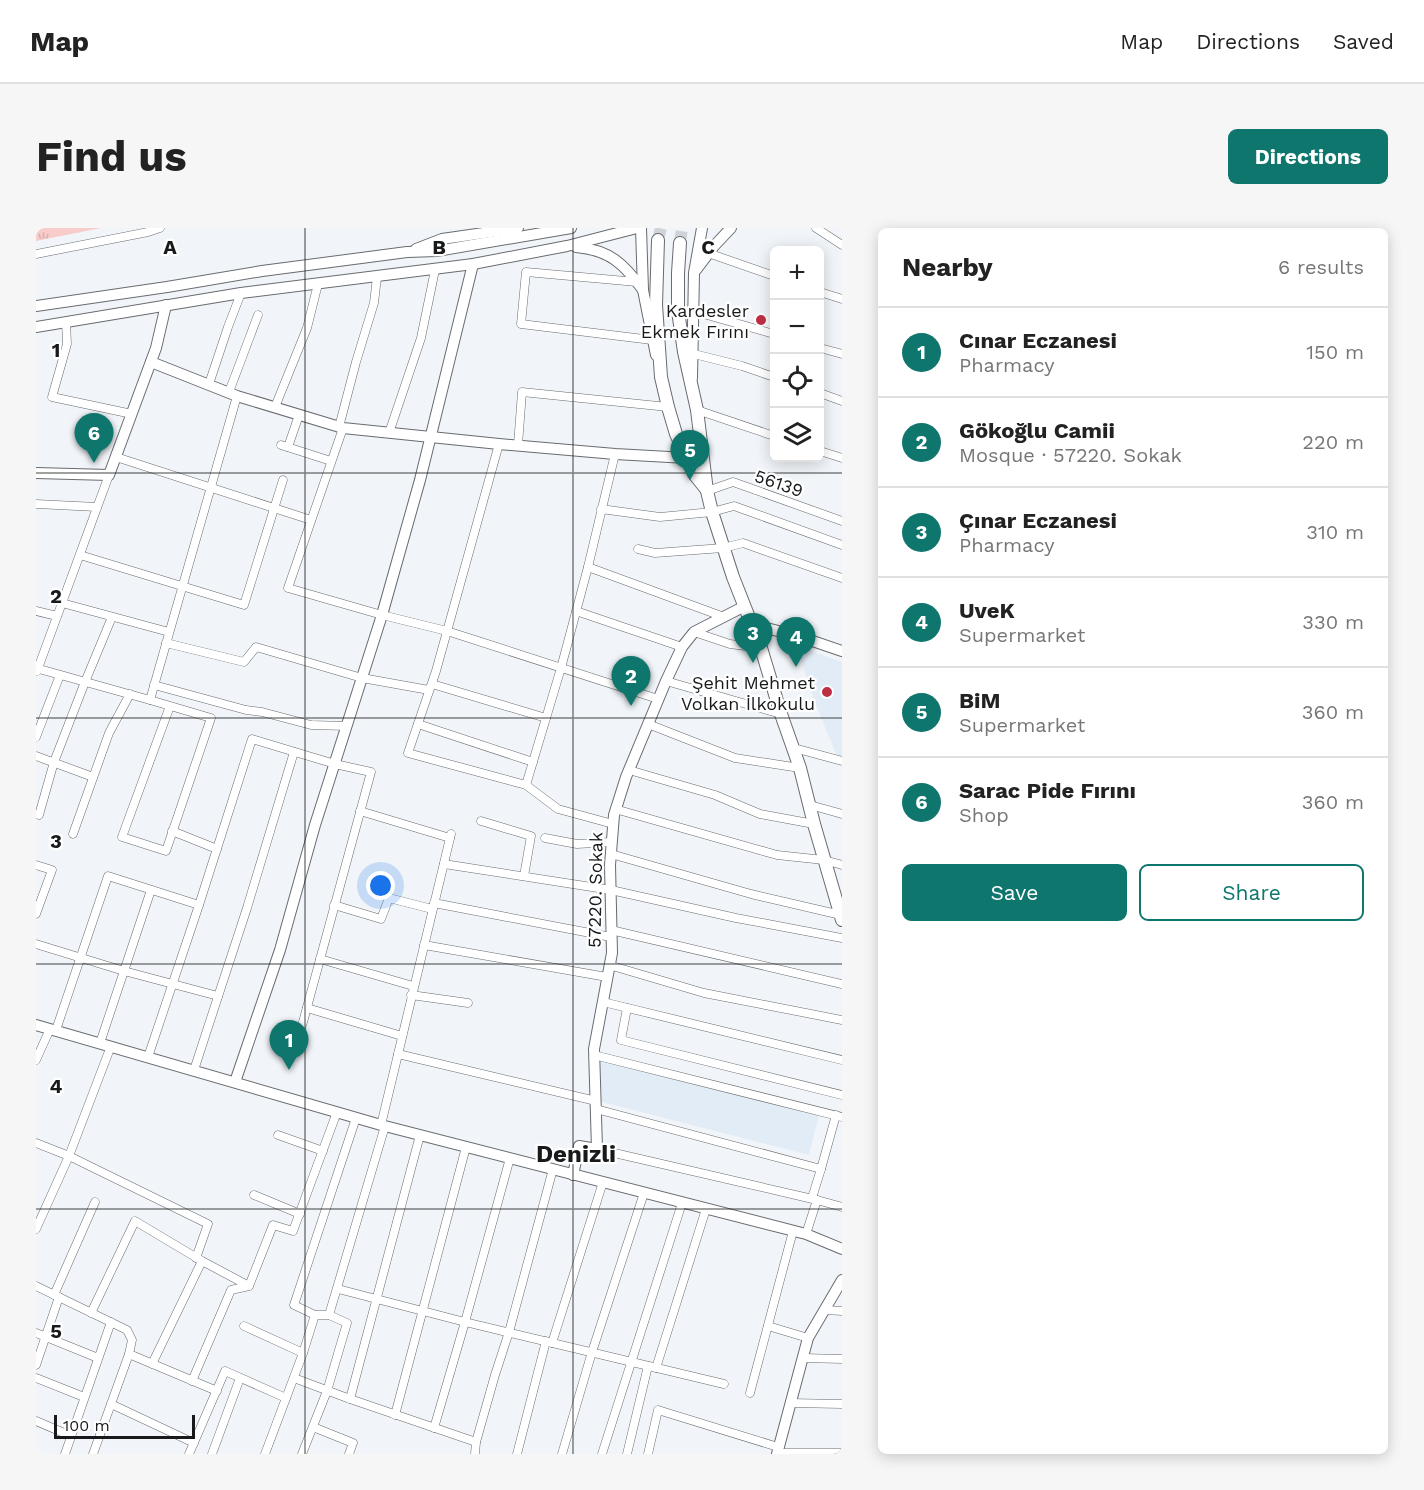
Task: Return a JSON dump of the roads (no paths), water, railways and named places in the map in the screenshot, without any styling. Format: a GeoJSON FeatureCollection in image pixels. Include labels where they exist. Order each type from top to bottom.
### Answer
{"type":"FeatureCollection","features":[{"type":"Feature","properties":{"kind":"main road"},"geometry":{"type":"LineString","coordinates":[[658,240],[656,305],[661,377],[676,434],[694,474],[707,491]]}},
{"type":"Feature","properties":{"kind":"main road"},"geometry":{"type":"LineString","coordinates":[[680,243],[678,311],[684,352],[697,410],[707,491],[712,512],[743,607],[760,648],[801,768],[814,824],[841,917]]}},
{"type":"Feature","properties":{"kind":"main road"},"geometry":{"type":"LineString","coordinates":[[676,434],[684,435],[699,427]]}},
{"type":"Feature","properties":{"kind":"street"},"geometry":{"type":"LineString","coordinates":[[36,254],[160,228]]}},
{"type":"Feature","properties":{"kind":"street"},"geometry":{"type":"LineString","coordinates":[[407,252],[442,239],[518,228]]}},
{"type":"Feature","properties":{"kind":"street"},"geometry":{"type":"LineString","coordinates":[[36,306],[262,271],[407,252],[437,251],[572,228]]}},
{"type":"Feature","properties":{"kind":"street"},"geometry":{"type":"LineString","coordinates":[[36,327],[241,293],[473,264],[567,246],[639,228],[640,286],[661,377]]}},
{"type":"Feature","properties":{"kind":"street"},"geometry":{"type":"LineString","coordinates":[[692,384],[694,273],[702,228]]}},
{"type":"Feature","properties":{"kind":"street"},"geometry":{"type":"LineString","coordinates":[[694,273],[708,253],[731,228]]}},
{"type":"Feature","properties":{"kind":"street"},"geometry":{"type":"LineString","coordinates":[[816,228],[842,245]]}},
{"type":"Feature","properties":{"kind":"street"},"geometry":{"type":"LineString","coordinates":[[567,246],[589,248],[610,256],[621,264],[640,286]]}},
{"type":"Feature","properties":{"kind":"street"},"geometry":{"type":"LineString","coordinates":[[708,253],[770,275]]}},
{"type":"Feature","properties":{"kind":"street"},"geometry":{"type":"LineString","coordinates":[[235,1082],[280,950],[315,825],[382,615],[431,437],[473,264]]}},
{"type":"Feature","properties":{"kind":"street"},"geometry":{"type":"LineString","coordinates":[[389,433],[421,338],[435,270]]}},
{"type":"Feature","properties":{"kind":"street"},"geometry":{"type":"LineString","coordinates":[[640,286],[526,272],[521,324],[652,340]]}},
{"type":"Feature","properties":{"kind":"street"},"geometry":{"type":"LineString","coordinates":[[377,277],[374,303],[356,362],[341,428],[288,588],[447,631],[658,699]]}},
{"type":"Feature","properties":{"kind":"street"},"geometry":{"type":"LineString","coordinates":[[275,407],[307,328],[318,284]]}},
{"type":"Feature","properties":{"kind":"street"},"geometry":{"type":"LineString","coordinates":[[209,384],[241,293]]}},
{"type":"Feature","properties":{"kind":"street"},"geometry":{"type":"LineString","coordinates":[[824,294],[842,299]]}},
{"type":"Feature","properties":{"kind":"street"},"geometry":{"type":"LineString","coordinates":[[166,304],[156,348],[37,670],[130,694],[211,718],[166,851],[122,837],[170,706]]}},
{"type":"Feature","properties":{"kind":"street"},"geometry":{"type":"LineString","coordinates":[[693,311],[770,333]]}},
{"type":"Feature","properties":{"kind":"street"},"geometry":{"type":"LineString","coordinates":[[150,700],[210,487],[233,394],[258,315]]}},
{"type":"Feature","properties":{"kind":"street"},"geometry":{"type":"LineString","coordinates":[[66,322],[67,344],[52,397],[132,414]]}},
{"type":"Feature","properties":{"kind":"street"},"geometry":{"type":"LineString","coordinates":[[824,349],[842,354]]}},
{"type":"Feature","properties":{"kind":"street"},"geometry":{"type":"LineString","coordinates":[[694,354],[770,376]]}},
{"type":"Feature","properties":{"kind":"street"},"geometry":{"type":"LineString","coordinates":[[151,362],[233,394],[341,428],[499,444],[687,458]]}},
{"type":"Feature","properties":{"kind":"street"},"geometry":{"type":"LineString","coordinates":[[518,445],[522,392],[668,407]]}},
{"type":"Feature","properties":{"kind":"street"},"geometry":{"type":"LineString","coordinates":[[824,395],[842,401]]}},
{"type":"Feature","properties":{"kind":"street"},"geometry":{"type":"LineString","coordinates":[[697,410],[770,435]]}},
{"type":"Feature","properties":{"kind":"street"},"geometry":{"type":"LineString","coordinates":[[299,415],[284,446],[331,461]]}},
{"type":"Feature","properties":{"kind":"street"},"geometry":{"type":"LineString","coordinates":[[499,444],[447,631],[408,753],[526,785],[558,809],[613,824]]}},
{"type":"Feature","properties":{"kind":"street"},"geometry":{"type":"LineString","coordinates":[[824,453],[842,458]]}},
{"type":"Feature","properties":{"kind":"street"},"geometry":{"type":"LineString","coordinates":[[526,785],[561,668],[615,454]]}},
{"type":"Feature","properties":{"kind":"street"},"geometry":{"type":"LineString","coordinates":[[116,457],[311,520]]}},
{"type":"Feature","properties":{"kind":"street"},"geometry":{"type":"LineString","coordinates":[[36,473],[109,475]]}},
{"type":"Feature","properties":{"kind":"street"},"geometry":{"type":"LineString","coordinates":[[80,555],[244,605],[283,480]]}},
{"type":"Feature","properties":{"kind":"street","name":"56139"},"geometry":{"type":"LineString","coordinates":[[707,491],[733,482],[842,521]]}},
{"type":"Feature","properties":{"kind":"street"},"geometry":{"type":"LineString","coordinates":[[36,504],[97,507]]}},
{"type":"Feature","properties":{"kind":"street"},"geometry":{"type":"LineString","coordinates":[[601,509],[660,517],[712,512],[734,506],[842,545]]}},
{"type":"Feature","properties":{"kind":"street"},"geometry":{"type":"LineString","coordinates":[[638,549],[655,553],[723,548],[743,543],[842,578]]}},
{"type":"Feature","properties":{"kind":"street"},"geometry":{"type":"LineString","coordinates":[[588,567],[724,617]]}},
{"type":"Feature","properties":{"kind":"street"},"geometry":{"type":"LineString","coordinates":[[62,603],[170,632]]}},
{"type":"Feature","properties":{"kind":"street","name":"57220. Sokak"},"geometry":{"type":"LineString","coordinates":[[597,1149],[594,1049],[612,953],[610,890],[615,809],[658,699],[682,647],[694,632],[743,607]]}},
{"type":"Feature","properties":{"kind":"street"},"geometry":{"type":"LineString","coordinates":[[36,611],[57,616]]}},
{"type":"Feature","properties":{"kind":"street"},"geometry":{"type":"LineString","coordinates":[[576,611],[682,647]]}},
{"type":"Feature","properties":{"kind":"street"},"geometry":{"type":"LineString","coordinates":[[39,815],[54,762],[112,616]]}},
{"type":"Feature","properties":{"kind":"street"},"geometry":{"type":"LineString","coordinates":[[750,624],[798,636],[842,651]]}},
{"type":"Feature","properties":{"kind":"street"},"geometry":{"type":"LineString","coordinates":[[694,632],[730,644],[760,648]]}},
{"type":"Feature","properties":{"kind":"street"},"geometry":{"type":"LineString","coordinates":[[166,643],[244,662],[256,647],[362,678],[430,687],[546,718]]}},
{"type":"Feature","properties":{"kind":"street"},"geometry":{"type":"LineString","coordinates":[[36,737],[60,675]]}},
{"type":"Feature","properties":{"kind":"street"},"geometry":{"type":"LineString","coordinates":[[666,681],[781,714]]}},
{"type":"Feature","properties":{"kind":"street"},"geometry":{"type":"LineString","coordinates":[[154,685],[311,725],[347,726]]}},
{"type":"Feature","properties":{"kind":"street"},"geometry":{"type":"LineString","coordinates":[[73,834],[109,733],[130,694]]}},
{"type":"Feature","properties":{"kind":"street"},"geometry":{"type":"LineString","coordinates":[[418,724],[533,762]]}},
{"type":"Feature","properties":{"kind":"street"},"geometry":{"type":"LineString","coordinates":[[648,724],[735,758],[801,768]]}},
{"type":"Feature","properties":{"kind":"street"},"geometry":{"type":"LineString","coordinates":[[148,1057],[252,739],[335,764],[371,772],[295,1047]]}},
{"type":"Feature","properties":{"kind":"street"},"geometry":{"type":"LineString","coordinates":[[794,748],[842,761]]}},
{"type":"Feature","properties":{"kind":"street"},"geometry":{"type":"LineString","coordinates":[[194,1070],[247,908],[294,752]]}},
{"type":"Feature","properties":{"kind":"street"},"geometry":{"type":"LineString","coordinates":[[36,756],[93,777]]}},
{"type":"Feature","properties":{"kind":"street"},"geometry":{"type":"LineString","coordinates":[[629,770],[715,795],[760,814],[814,824]]}},
{"type":"Feature","properties":{"kind":"street"},"geometry":{"type":"LineString","coordinates":[[810,805],[842,814]]}},
{"type":"Feature","properties":{"kind":"street"},"geometry":{"type":"LineString","coordinates":[[615,809],[777,855],[824,860],[842,865]]}},
{"type":"Feature","properties":{"kind":"street"},"geometry":{"type":"LineString","coordinates":[[329,1316],[383,1125],[412,991],[450,836],[360,812]]}},
{"type":"Feature","properties":{"kind":"street"},"geometry":{"type":"LineString","coordinates":[[481,821],[531,836],[524,876]]}},
{"type":"Feature","properties":{"kind":"street"},"geometry":{"type":"LineString","coordinates":[[172,831],[217,849]]}},
{"type":"Feature","properties":{"kind":"street"},"geometry":{"type":"LineString","coordinates":[[545,838],[577,844],[612,842]]}},
{"type":"Feature","properties":{"kind":"street"},"geometry":{"type":"LineString","coordinates":[[611,854],[841,917]]}},
{"type":"Feature","properties":{"kind":"street"},"geometry":{"type":"LineString","coordinates":[[444,864],[610,890],[736,918],[842,938]]}},
{"type":"Feature","properties":{"kind":"street"},"geometry":{"type":"LineString","coordinates":[[36,865],[52,870],[36,914]]}},
{"type":"Feature","properties":{"kind":"street"},"geometry":{"type":"LineString","coordinates":[[36,1060],[53,1030],[108,876],[199,905]]}},
{"type":"Feature","properties":{"kind":"street"},"geometry":{"type":"LineString","coordinates":[[36,1229],[69,1156],[106,1045],[124,971],[151,890]]}},
{"type":"Feature","properties":{"kind":"street"},"geometry":{"type":"LineString","coordinates":[[334,905],[381,919],[389,898],[611,933],[842,984]]}},
{"type":"Feature","properties":{"kind":"street"},"geometry":{"type":"LineString","coordinates":[[36,944],[218,996]]}},
{"type":"Feature","properties":{"kind":"street"},"geometry":{"type":"LineString","coordinates":[[424,945],[607,977]]}},
{"type":"Feature","properties":{"kind":"street"},"geometry":{"type":"LineString","coordinates":[[320,959],[412,991],[468,1003]]}},
{"type":"Feature","properties":{"kind":"street"},"geometry":{"type":"LineString","coordinates":[[609,965],[704,993],[842,1020]]}},
{"type":"Feature","properties":{"kind":"street"},"geometry":{"type":"LineString","coordinates":[[603,1002],[842,1060]]}},
{"type":"Feature","properties":{"kind":"street"},"geometry":{"type":"LineString","coordinates":[[307,1008],[402,1036]]}},
{"type":"Feature","properties":{"kind":"street"},"geometry":{"type":"LineString","coordinates":[[627,1008],[621,1040],[842,1095]]}},
{"type":"Feature","properties":{"kind":"street"},"geometry":{"type":"LineString","coordinates":[[36,1025],[356,1118],[806,1234],[842,1249]]}},
{"type":"Feature","properties":{"kind":"street"},"geometry":{"type":"LineString","coordinates":[[398,1054],[596,1105],[821,1168]]}},
{"type":"Feature","properties":{"kind":"street"},"geometry":{"type":"LineString","coordinates":[[594,1055],[839,1116],[821,1168],[806,1234]]}},
{"type":"Feature","properties":{"kind":"street"},"geometry":{"type":"LineString","coordinates":[[249,1286],[273,1224],[293,1232],[337,1112]]}},
{"type":"Feature","properties":{"kind":"street"},"geometry":{"type":"LineString","coordinates":[[302,1454],[327,1391],[348,1323],[329,1316],[315,1315],[294,1305],[356,1118]]}},
{"type":"Feature","properties":{"kind":"street"},"geometry":{"type":"LineString","coordinates":[[278,1135],[322,1151]]}},
{"type":"Feature","properties":{"kind":"street"},"geometry":{"type":"LineString","coordinates":[[350,1400],[420,1135]]}},
{"type":"Feature","properties":{"kind":"street"},"geometry":{"type":"LineString","coordinates":[[36,1143],[69,1156],[208,1224],[199,1259],[152,1364]]}},
{"type":"Feature","properties":{"kind":"street"},"geometry":{"type":"LineString","coordinates":[[573,1175],[579,1146],[842,1207]]}},
{"type":"Feature","properties":{"kind":"street"},"geometry":{"type":"LineString","coordinates":[[394,1415],[466,1147]]}},
{"type":"Feature","properties":{"kind":"street"},"geometry":{"type":"LineString","coordinates":[[434,1428],[510,1158]]}},
{"type":"Feature","properties":{"kind":"street"},"geometry":{"type":"LineString","coordinates":[[475,1454],[476,1442],[509,1332],[553,1169]]}},
{"type":"Feature","properties":{"kind":"street"},"geometry":{"type":"LineString","coordinates":[[518,1454],[549,1342],[603,1182]]}},
{"type":"Feature","properties":{"kind":"street"},"geometry":{"type":"LineString","coordinates":[[562,1454],[592,1352],[644,1193]]}},
{"type":"Feature","properties":{"kind":"street"},"geometry":{"type":"LineString","coordinates":[[254,1195],[300,1214]]}},
{"type":"Feature","properties":{"kind":"street"},"geometry":{"type":"LineString","coordinates":[[36,1365],[57,1296],[95,1202]]}},
{"type":"Feature","properties":{"kind":"street"},"geometry":{"type":"LineString","coordinates":[[602,1454],[682,1203]]}},
{"type":"Feature","properties":{"kind":"street"},"geometry":{"type":"LineString","coordinates":[[627,1454],[652,1367],[706,1209]]}},
{"type":"Feature","properties":{"kind":"street"},"geometry":{"type":"LineString","coordinates":[[91,1313],[135,1221],[249,1286]]}},
{"type":"Feature","properties":{"kind":"street"},"geometry":{"type":"LineString","coordinates":[[750,1393],[794,1232]]}},
{"type":"Feature","properties":{"kind":"street"},"geometry":{"type":"LineString","coordinates":[[777,1451],[808,1338],[842,1280]]}},
{"type":"Feature","properties":{"kind":"street"},"geometry":{"type":"LineString","coordinates":[[36,1286],[127,1330],[132,1340],[93,1454]]}},
{"type":"Feature","properties":{"kind":"street"},"geometry":{"type":"LineString","coordinates":[[192,1381],[231,1290],[249,1286]]}},
{"type":"Feature","properties":{"kind":"street"},"geometry":{"type":"LineString","coordinates":[[338,1288],[465,1322],[724,1384]]}},
{"type":"Feature","properties":{"kind":"street"},"geometry":{"type":"LineString","coordinates":[[825,1310],[842,1311]]}},
{"type":"Feature","properties":{"kind":"street"},"geometry":{"type":"LineString","coordinates":[[264,1454],[294,1378],[315,1315]]}},
{"type":"Feature","properties":{"kind":"street"},"geometry":{"type":"LineString","coordinates":[[64,1454],[111,1322]]}},
{"type":"Feature","properties":{"kind":"street"},"geometry":{"type":"LineString","coordinates":[[244,1326],[303,1353]]}},
{"type":"Feature","properties":{"kind":"street"},"geometry":{"type":"LineString","coordinates":[[768,1326],[808,1338]]}},
{"type":"Feature","properties":{"kind":"street"},"geometry":{"type":"LineString","coordinates":[[36,1333],[98,1358]]}},
{"type":"Feature","properties":{"kind":"street"},"geometry":{"type":"LineString","coordinates":[[129,1354],[217,1391]]}},
{"type":"Feature","properties":{"kind":"street"},"geometry":{"type":"LineString","coordinates":[[803,1358],[842,1359]]}},
{"type":"Feature","properties":{"kind":"street"},"geometry":{"type":"LineString","coordinates":[[189,1454],[225,1371],[286,1398]]}},
{"type":"Feature","properties":{"kind":"street"},"geometry":{"type":"LineString","coordinates":[[36,1378],[84,1397]]}},
{"type":"Feature","properties":{"kind":"street"},"geometry":{"type":"LineString","coordinates":[[212,1454],[240,1378]]}},
{"type":"Feature","properties":{"kind":"street"},"geometry":{"type":"LineString","coordinates":[[294,1378],[350,1400],[476,1442]]}},
{"type":"Feature","properties":{"kind":"street"},"geometry":{"type":"LineString","coordinates":[[790,1403],[842,1404]]}},
{"type":"Feature","properties":{"kind":"street"},"geometry":{"type":"LineString","coordinates":[[111,1404],[194,1443]]}},
{"type":"Feature","properties":{"kind":"street"},"geometry":{"type":"LineString","coordinates":[[648,1454],[658,1410],[777,1451],[842,1453]]}},
{"type":"Feature","properties":{"kind":"street"},"geometry":{"type":"LineString","coordinates":[[36,1421],[71,1436]]}},
{"type":"Feature","properties":{"kind":"street"},"geometry":{"type":"LineString","coordinates":[[313,1427],[353,1443],[349,1454]]}},
{"type":"Feature","properties":{"kind":"tunnel"},"geometry":{"type":"LineString","coordinates":[[658,240],[661,228]]}},
{"type":"Feature","properties":{"kind":"tunnel"},"geometry":{"type":"LineString","coordinates":[[680,243],[682,228]]}},
{"type":"Feature","properties":{"kind":"place","name":"Kardesler Ekmek Fırını"},"geometry":{"type":"Point","coordinates":[761,320]}},
{"type":"Feature","properties":{"kind":"place","name":"Sarac Pide Fırını"},"geometry":{"type":"Point","coordinates":[94,463]}},
{"type":"Feature","properties":{"kind":"place","name":"BiM"},"geometry":{"type":"Point","coordinates":[690,480]}},
{"type":"Feature","properties":{"kind":"place","name":"Çınar Eczanesi"},"geometry":{"type":"Point","coordinates":[753,663]}},
{"type":"Feature","properties":{"kind":"place","name":"UveK"},"geometry":{"type":"Point","coordinates":[796,667]}},
{"type":"Feature","properties":{"kind":"place","name":"Şehit Mehmet Volkan İlkokulu"},"geometry":{"type":"Point","coordinates":[827,692]}},
{"type":"Feature","properties":{"kind":"place","name":"Gökoğlu Camii"},"geometry":{"type":"Point","coordinates":[631,706]}},
{"type":"Feature","properties":{"kind":"place","name":"Cınar Eczanesi"},"geometry":{"type":"Point","coordinates":[289,1070]}},
{"type":"Feature","properties":{"kind":"district","name":"Denizli"},"geometry":{"type":"Point","coordinates":[576,1154]}}]}
